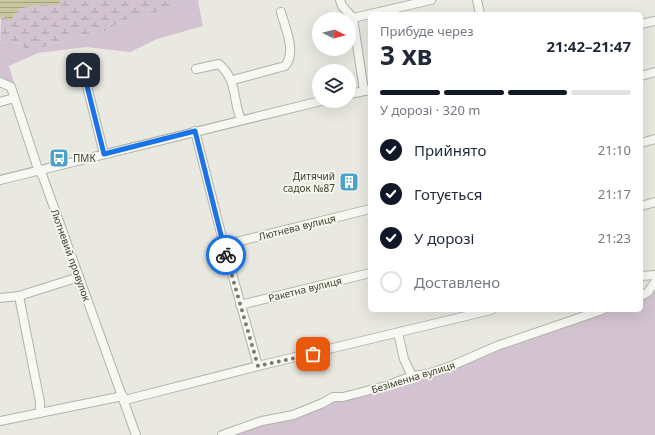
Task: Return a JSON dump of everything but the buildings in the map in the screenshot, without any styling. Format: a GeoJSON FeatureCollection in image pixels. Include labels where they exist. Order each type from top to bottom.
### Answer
{"type":"FeatureCollection","features":[{"type":"Feature","properties":{"kind":"street"},"geometry":{"type":"LineString","coordinates":[[340,0],[342,6],[348,12]]}},
{"type":"Feature","properties":{"kind":"street"},"geometry":{"type":"LineString","coordinates":[[379,12],[431,0]]}},
{"type":"Feature","properties":{"kind":"street"},"geometry":{"type":"LineString","coordinates":[[477,0],[480,12]]}},
{"type":"Feature","properties":{"kind":"street"},"geometry":{"type":"LineString","coordinates":[[232,80],[285,66],[289,61],[291,53],[281,12]]}},
{"type":"Feature","properties":{"kind":"street"},"geometry":{"type":"LineString","coordinates":[[356,17],[368,15]]}},
{"type":"Feature","properties":{"kind":"street"},"geometry":{"type":"LineString","coordinates":[[643,24],[655,21]]}},
{"type":"Feature","properties":{"kind":"street"},"geometry":{"type":"LineString","coordinates":[[356,33],[367,90],[356,92]]}},
{"type":"Feature","properties":{"kind":"street"},"geometry":{"type":"LineString","coordinates":[[196,69],[219,64],[227,71],[232,80],[236,108],[240,120]]}},
{"type":"Feature","properties":{"kind":"street"},"geometry":{"type":"LineString","coordinates":[[83,70],[104,154]]}},
{"type":"Feature","properties":{"kind":"street"},"geometry":{"type":"LineString","coordinates":[[643,75],[655,72]]}},
{"type":"Feature","properties":{"kind":"street","name":"Лютневий провулок"},"geometry":{"type":"LineString","coordinates":[[0,82],[11,87],[40,171],[124,398],[136,435]]}},
{"type":"Feature","properties":{"kind":"street"},"geometry":{"type":"LineString","coordinates":[[0,102],[14,98]]}},
{"type":"Feature","properties":{"kind":"street"},"geometry":{"type":"LineString","coordinates":[[0,180],[312,103]]}},
{"type":"Feature","properties":{"kind":"street"},"geometry":{"type":"LineString","coordinates":[[195,131],[240,305],[258,366]]}},
{"type":"Feature","properties":{"kind":"street"},"geometry":{"type":"LineString","coordinates":[[643,142],[655,139]]}},
{"type":"Feature","properties":{"kind":"street"},"geometry":{"type":"LineString","coordinates":[[643,205],[655,202]]}},
{"type":"Feature","properties":{"kind":"street","name":"Лютнева вулиця"},"geometry":{"type":"LineString","coordinates":[[224,245],[368,209]]}},
{"type":"Feature","properties":{"kind":"street","name":"Ракетна вулиця"},"geometry":{"type":"LineString","coordinates":[[240,305],[368,273]]}},
{"type":"Feature","properties":{"kind":"street"},"geometry":{"type":"LineString","coordinates":[[643,276],[655,275]]}},
{"type":"Feature","properties":{"kind":"street"},"geometry":{"type":"LineString","coordinates":[[0,298],[19,296],[79,277]]}},
{"type":"Feature","properties":{"kind":"street"},"geometry":{"type":"LineString","coordinates":[[643,295],[648,292],[655,282]]}},
{"type":"Feature","properties":{"kind":"street"},"geometry":{"type":"LineString","coordinates":[[19,296],[40,402],[40,413]]}},
{"type":"Feature","properties":{"kind":"street"},"geometry":{"type":"LineString","coordinates":[[0,421],[124,398],[483,312]]}},
{"type":"Feature","properties":{"kind":"street","name":"Безіменна вулиця"},"geometry":{"type":"LineString","coordinates":[[222,435],[262,421],[293,414],[323,403],[333,397],[343,397],[389,385],[412,376],[428,374],[582,313]]}},
{"type":"Feature","properties":{"kind":"street"},"geometry":{"type":"LineString","coordinates":[[398,333],[404,359],[412,376]]}},
{"type":"Feature","properties":{"kind":"green space"},"geometry":{"type":"Polygon","coordinates":[[[61,0],[182,0],[180,3],[154,13],[124,20],[106,31],[79,36],[28,52],[25,48],[16,43],[0,43],[1,16],[11,21],[18,9],[39,5],[59,5],[61,0]]]}},
{"type":"Feature","properties":{"kind":"green space"},"geometry":{"type":"Polygon","coordinates":[[[182,0],[200,0],[198,1],[203,26],[157,39],[130,52],[86,47],[38,53],[9,66],[15,86],[0,84],[0,43],[16,43],[25,48],[28,52],[79,36],[106,31],[124,20],[154,13],[180,3],[182,0]]]}},
{"type":"Feature","properties":{"kind":"green space"},"geometry":{"type":"Polygon","coordinates":[[[655,284],[655,435],[225,435],[293,416],[601,312],[643,312],[643,295],[655,284]]]}},
{"type":"Feature","properties":{"kind":"shaded area"},"geometry":{"type":"Polygon","coordinates":[[[0,0],[61,0],[59,5],[39,5],[18,9],[11,21],[1,16],[0,20],[0,0]]]}},
{"type":"Feature","properties":{"kind":"way so far"},"geometry":{"type":"LineString","coordinates":[[226,255],[258,366],[313,354]]}},
{"type":"Feature","properties":{"kind":"place","name":"ПМК"},"geometry":{"type":"Point","coordinates":[59,158]}},
{"type":"Feature","properties":{"kind":"place","name":"Дитячий садок №87"},"geometry":{"type":"Point","coordinates":[349,182]}},
{"type":"Feature","properties":{"kind":"route"},"geometry":{"type":"LineString","coordinates":[[83,70],[104,154],[195,131],[226,255]]}}]}
